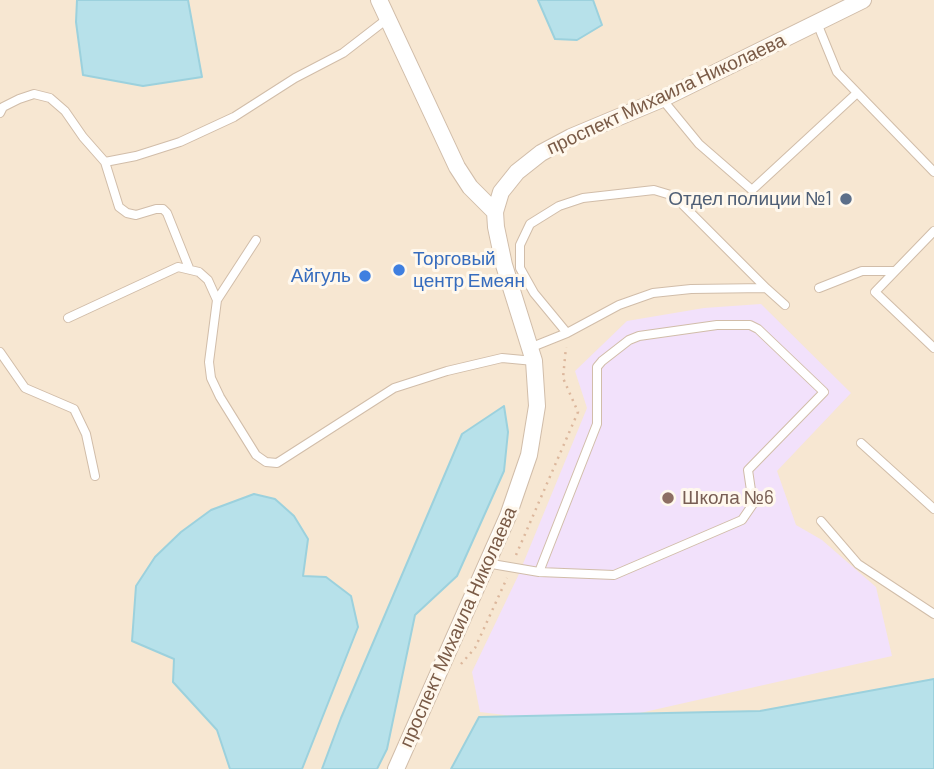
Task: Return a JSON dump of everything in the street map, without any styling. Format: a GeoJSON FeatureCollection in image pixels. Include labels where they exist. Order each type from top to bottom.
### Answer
{"type":"FeatureCollection","features":[{"type":"Feature","properties":{"kind":"street"},"geometry":{"type":"LineString","coordinates":[[379,0],[457,167],[470,187],[495,212]]}},
{"type":"Feature","properties":{"kind":"street","name":"проспект Михаила Николаева"},"geometry":{"type":"LineString","coordinates":[[396,769],[508,516],[529,455],[537,406],[533,354],[504,265],[495,212],[501,192],[517,172],[541,153],[571,137],[662,99],[863,0]]}},
{"type":"Feature","properties":{"kind":"lane"},"geometry":{"type":"LineString","coordinates":[[105,162],[136,156],[180,142],[234,117],[295,78],[343,52],[387,19]]}},
{"type":"Feature","properties":{"kind":"lane"},"geometry":{"type":"LineString","coordinates":[[817,23],[837,72],[934,172]]}},
{"type":"Feature","properties":{"kind":"lane"},"geometry":{"type":"LineString","coordinates":[[662,99],[699,144],[752,190],[857,93]]}},
{"type":"Feature","properties":{"kind":"lane"},"geometry":{"type":"LineString","coordinates":[[0,113],[11,103],[34,94],[50,98],[65,111],[105,162],[119,207],[136,215],[156,209],[163,209],[167,213],[189,268]]}},
{"type":"Feature","properties":{"kind":"lane"},"geometry":{"type":"LineString","coordinates":[[567,333],[534,293],[520,268],[520,245],[530,224],[559,206],[583,198],[654,190],[674,196],[785,305]]}},
{"type":"Feature","properties":{"kind":"lane"},"geometry":{"type":"LineString","coordinates":[[934,231],[875,292],[934,348]]}},
{"type":"Feature","properties":{"kind":"lane"},"geometry":{"type":"LineString","coordinates":[[256,240],[217,300],[209,362],[211,379],[256,455],[266,462],[277,463],[394,388],[447,371],[533,354],[619,305],[653,293],[691,289],[766,288]]}},
{"type":"Feature","properties":{"kind":"lane"},"geometry":{"type":"LineString","coordinates":[[68,318],[178,267],[199,272],[208,279],[217,300]]}},
{"type":"Feature","properties":{"kind":"lane"},"geometry":{"type":"LineString","coordinates":[[818,288],[862,271],[894,271]]}},
{"type":"Feature","properties":{"kind":"lane"},"geometry":{"type":"LineString","coordinates":[[486,563],[539,572],[614,575],[742,520],[753,504],[748,470],[824,392],[758,329],[750,325],[717,324],[639,335],[629,340],[602,360],[597,367],[597,424],[539,572]]}},
{"type":"Feature","properties":{"kind":"lane"},"geometry":{"type":"LineString","coordinates":[[0,352],[25,388],[74,409],[86,434],[96,476]]}},
{"type":"Feature","properties":{"kind":"lane"},"geometry":{"type":"LineString","coordinates":[[861,443],[934,509]]}},
{"type":"Feature","properties":{"kind":"lane"},"geometry":{"type":"LineString","coordinates":[[821,521],[858,564],[934,614]]}},
{"type":"Feature","properties":{"kind":"shaded area"},"geometry":{"type":"Polygon","coordinates":[[[0,0],[934,0],[934,769],[0,769],[0,0]]]}},
{"type":"Feature","properties":{"kind":"shaded area","name":"Школа №6"},"geometry":{"type":"Polygon","coordinates":[[[761,304],[851,393],[777,471],[796,525],[822,540],[876,587],[892,656],[587,725],[480,712],[472,672],[518,576],[587,408],[575,371],[627,321],[704,308],[761,304]]]}},
{"type":"Feature","properties":{"kind":"water"},"geometry":{"type":"Polygon","coordinates":[[[77,0],[188,0],[202,77],[143,86],[83,75],[76,22],[77,0]]]}},
{"type":"Feature","properties":{"kind":"water"},"geometry":{"type":"Polygon","coordinates":[[[538,0],[593,0],[602,25],[577,40],[555,39],[538,0]]]}},
{"type":"Feature","properties":{"kind":"water"},"geometry":{"type":"Polygon","coordinates":[[[504,406],[508,432],[504,471],[457,576],[415,615],[387,749],[377,769],[322,769],[341,718],[462,434],[504,406]]]}},
{"type":"Feature","properties":{"kind":"water"},"geometry":{"type":"Polygon","coordinates":[[[254,494],[275,499],[294,516],[308,539],[303,576],[326,577],[351,596],[358,627],[302,769],[230,769],[217,730],[173,682],[174,659],[132,641],[136,586],[155,557],[181,532],[211,510],[254,494]]]}},
{"type":"Feature","properties":{"kind":"water"},"geometry":{"type":"Polygon","coordinates":[[[934,679],[934,769],[451,769],[479,717],[760,711],[934,679]]]}},
{"type":"Feature","properties":{"kind":"place","name":"Отдел полиции №1"},"geometry":{"type":"Point","coordinates":[846,199]}},
{"type":"Feature","properties":{"kind":"place","name":"Торговый центр Емеян"},"geometry":{"type":"Point","coordinates":[399,270]}},
{"type":"Feature","properties":{"kind":"place","name":"Айгуль"},"geometry":{"type":"Point","coordinates":[365,276]}},
{"type":"Feature","properties":{"kind":"place","name":"Школа №6"},"geometry":{"type":"Point","coordinates":[668,498]}}]}
